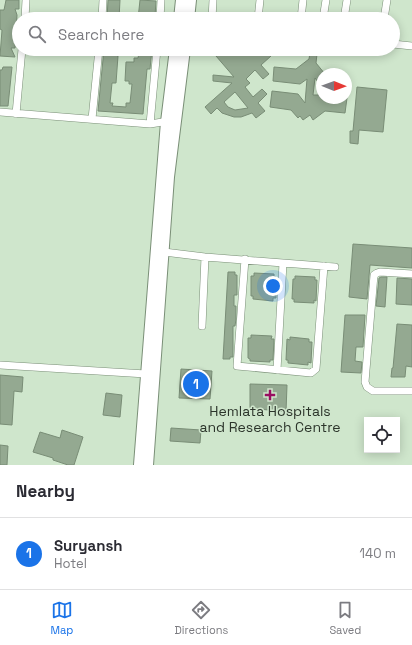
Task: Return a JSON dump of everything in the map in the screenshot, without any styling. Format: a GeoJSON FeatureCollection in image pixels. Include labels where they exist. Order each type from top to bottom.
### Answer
{"type":"FeatureCollection","features":[{"type":"Feature","properties":{"kind":"street"},"geometry":{"type":"LineString","coordinates":[[25,12],[26,0]]}},
{"type":"Feature","properties":{"kind":"street"},"geometry":{"type":"LineString","coordinates":[[102,12],[103,0]]}},
{"type":"Feature","properties":{"kind":"street"},"geometry":{"type":"LineString","coordinates":[[160,12],[161,0]]}},
{"type":"Feature","properties":{"kind":"street"},"geometry":{"type":"LineString","coordinates":[[180,12],[181,0]]}},
{"type":"Feature","properties":{"kind":"street"},"geometry":{"type":"LineString","coordinates":[[190,12],[191,0]]}},
{"type":"Feature","properties":{"kind":"street"},"geometry":{"type":"LineString","coordinates":[[212,12],[213,0]]}},
{"type":"Feature","properties":{"kind":"street"},"geometry":{"type":"LineString","coordinates":[[259,12],[260,0]]}},
{"type":"Feature","properties":{"kind":"street"},"geometry":{"type":"LineString","coordinates":[[302,12],[304,0]]}},
{"type":"Feature","properties":{"kind":"street"},"geometry":{"type":"LineString","coordinates":[[324,12],[326,0]]}},
{"type":"Feature","properties":{"kind":"street"},"geometry":{"type":"LineString","coordinates":[[345,12],[347,0]]}},
{"type":"Feature","properties":{"kind":"street"},"geometry":{"type":"LineString","coordinates":[[385,12],[387,0]]}},
{"type":"Feature","properties":{"kind":"street"},"geometry":{"type":"LineString","coordinates":[[400,45],[412,46]]}},
{"type":"Feature","properties":{"kind":"street"},"geometry":{"type":"LineString","coordinates":[[16,114],[21,56]]}},
{"type":"Feature","properties":{"kind":"street"},"geometry":{"type":"LineString","coordinates":[[92,119],[97,56]]}},
{"type":"Feature","properties":{"kind":"street"},"geometry":{"type":"LineString","coordinates":[[150,124],[156,56]]}},
{"type":"Feature","properties":{"kind":"street"},"geometry":{"type":"LineString","coordinates":[[148,465],[169,177],[175,56]]}},
{"type":"Feature","properties":{"kind":"street"},"geometry":{"type":"LineString","coordinates":[[139,465],[146,374],[171,121],[184,56]]}},
{"type":"Feature","properties":{"kind":"street"},"geometry":{"type":"LineString","coordinates":[[0,112],[150,124],[171,121]]}},
{"type":"Feature","properties":{"kind":"street"},"geometry":{"type":"LineString","coordinates":[[164,252],[205,257],[335,267]]}},
{"type":"Feature","properties":{"kind":"street"},"geometry":{"type":"LineString","coordinates":[[202,326],[205,257]]}},
{"type":"Feature","properties":{"kind":"street"},"geometry":{"type":"LineString","coordinates":[[245,259],[237,366],[277,370],[311,373],[316,368],[324,266]]}},
{"type":"Feature","properties":{"kind":"street"},"geometry":{"type":"LineString","coordinates":[[277,370],[283,263]]}},
{"type":"Feature","properties":{"kind":"street"},"geometry":{"type":"LineString","coordinates":[[412,274],[380,272],[374,275],[365,382],[367,387],[373,391],[412,391]]}},
{"type":"Feature","properties":{"kind":"street"},"geometry":{"type":"LineString","coordinates":[[0,365],[146,374]]}},
{"type":"Feature","properties":{"kind":"building"},"geometry":{"type":"Polygon","coordinates":[[[6,0],[19,0],[19,9],[15,9],[16,12],[12,12],[11,48],[12,56],[15,57],[0,56],[2,30],[0,29],[0,10],[4,10],[6,0]]]}},
{"type":"Feature","properties":{"kind":"building"},"geometry":{"type":"Polygon","coordinates":[[[108,0],[120,0],[119,12],[107,12],[108,0]]]}},
{"type":"Feature","properties":{"kind":"building"},"geometry":{"type":"Polygon","coordinates":[[[140,0],[156,1],[155,12],[139,12],[140,0]]]}},
{"type":"Feature","properties":{"kind":"building"},"geometry":{"type":"Polygon","coordinates":[[[103,56],[118,56],[116,83],[112,83],[110,103],[113,103],[112,106],[126,107],[126,103],[130,103],[132,84],[129,84],[129,81],[125,81],[126,62],[134,62],[134,58],[138,58],[138,56],[151,56],[150,69],[147,69],[143,114],[98,111],[103,56]]]}},
{"type":"Feature","properties":{"kind":"building"},"geometry":{"type":"Polygon","coordinates":[[[216,56],[271,56],[261,65],[269,74],[263,79],[255,70],[246,79],[250,83],[245,87],[253,97],[262,89],[267,94],[258,103],[265,111],[256,118],[252,113],[241,117],[234,117],[222,113],[217,108],[211,114],[205,107],[232,83],[213,81],[213,75],[234,77],[216,56]],[[235,92],[224,102],[228,107],[235,110],[248,108],[235,92]]]}},
{"type":"Feature","properties":{"kind":"building"},"geometry":{"type":"Polygon","coordinates":[[[310,56],[317,56],[316,63],[320,68],[316,68],[316,79],[315,78],[313,95],[316,95],[316,104],[346,104],[345,113],[325,111],[313,120],[310,115],[303,120],[300,116],[298,118],[291,110],[270,107],[272,91],[298,94],[305,103],[307,79],[300,84],[273,81],[274,67],[296,69],[309,59],[310,56]]]}},
{"type":"Feature","properties":{"kind":"building"},"geometry":{"type":"Polygon","coordinates":[[[3,67],[12,67],[8,106],[0,106],[0,70],[2,70],[3,67]]]}},
{"type":"Feature","properties":{"kind":"building"},"geometry":{"type":"Polygon","coordinates":[[[357,87],[387,90],[383,132],[359,130],[358,144],[350,143],[350,131],[353,131],[357,87]]]}},
{"type":"Feature","properties":{"kind":"building"},"geometry":{"type":"Polygon","coordinates":[[[353,244],[412,248],[412,268],[370,265],[367,299],[349,297],[353,244]]]}},
{"type":"Feature","properties":{"kind":"building"},"geometry":{"type":"Polygon","coordinates":[[[228,272],[235,272],[235,275],[237,275],[237,295],[234,295],[236,319],[235,326],[233,326],[233,357],[230,357],[230,359],[223,359],[228,272]]]}},
{"type":"Feature","properties":{"kind":"building"},"geometry":{"type":"Polygon","coordinates":[[[254,273],[274,274],[274,277],[276,277],[276,298],[273,298],[273,301],[253,299],[253,296],[251,296],[251,276],[254,276],[254,273]]]}},
{"type":"Feature","properties":{"kind":"building"},"geometry":{"type":"Polygon","coordinates":[[[295,276],[315,277],[315,280],[317,280],[316,301],[314,300],[314,303],[294,302],[294,299],[292,299],[293,279],[295,279],[295,276]]]}},
{"type":"Feature","properties":{"kind":"building"},"geometry":{"type":"Polygon","coordinates":[[[387,277],[385,307],[376,306],[379,278],[387,277]]]}},
{"type":"Feature","properties":{"kind":"building"},"geometry":{"type":"Polygon","coordinates":[[[397,278],[412,279],[412,305],[396,304],[397,278]]]}},
{"type":"Feature","properties":{"kind":"building"},"geometry":{"type":"Polygon","coordinates":[[[345,315],[365,315],[363,347],[356,347],[355,361],[362,362],[361,373],[341,372],[345,315]]]}},
{"type":"Feature","properties":{"kind":"building"},"geometry":{"type":"Polygon","coordinates":[[[397,324],[412,325],[412,367],[406,366],[405,377],[391,377],[397,324]]]}},
{"type":"Feature","properties":{"kind":"building"},"geometry":{"type":"Polygon","coordinates":[[[251,335],[272,336],[271,339],[274,339],[273,360],[270,360],[270,362],[250,361],[248,358],[248,338],[251,338],[251,335]]]}},
{"type":"Feature","properties":{"kind":"building"},"geometry":{"type":"Polygon","coordinates":[[[290,337],[309,339],[309,342],[312,342],[311,363],[308,362],[308,365],[288,363],[288,360],[286,360],[287,339],[290,340],[290,337]]]}},
{"type":"Feature","properties":{"kind":"building"},"geometry":{"type":"Polygon","coordinates":[[[181,369],[212,371],[210,399],[179,398],[181,369]]]}},
{"type":"Feature","properties":{"kind":"building"},"geometry":{"type":"Polygon","coordinates":[[[0,375],[23,377],[22,392],[14,391],[12,425],[0,424],[0,375]]]}},
{"type":"Feature","properties":{"kind":"building"},"geometry":{"type":"Polygon","coordinates":[[[250,384],[287,385],[286,412],[250,408],[250,384]]]}},
{"type":"Feature","properties":{"kind":"building"},"geometry":{"type":"Polygon","coordinates":[[[106,393],[122,395],[120,417],[103,415],[106,393]]]}},
{"type":"Feature","properties":{"kind":"building"},"geometry":{"type":"Polygon","coordinates":[[[171,428],[201,430],[200,443],[170,441],[171,428]]]}},
{"type":"Feature","properties":{"kind":"building"},"geometry":{"type":"Polygon","coordinates":[[[62,430],[83,437],[74,465],[68,465],[53,460],[53,458],[33,452],[40,432],[60,438],[62,430]]]}},
{"type":"Feature","properties":{"kind":"building"},"geometry":{"type":"Polygon","coordinates":[[[0,445],[8,446],[7,465],[0,465],[0,445]]]}},
{"type":"Feature","properties":{"kind":"place","name":"Suryansh"},"geometry":{"type":"Point","coordinates":[196,384]}},
{"type":"Feature","properties":{"kind":"place","name":"Hemlata Hospitals and Research Centre"},"geometry":{"type":"Point","coordinates":[270,395]}}]}
